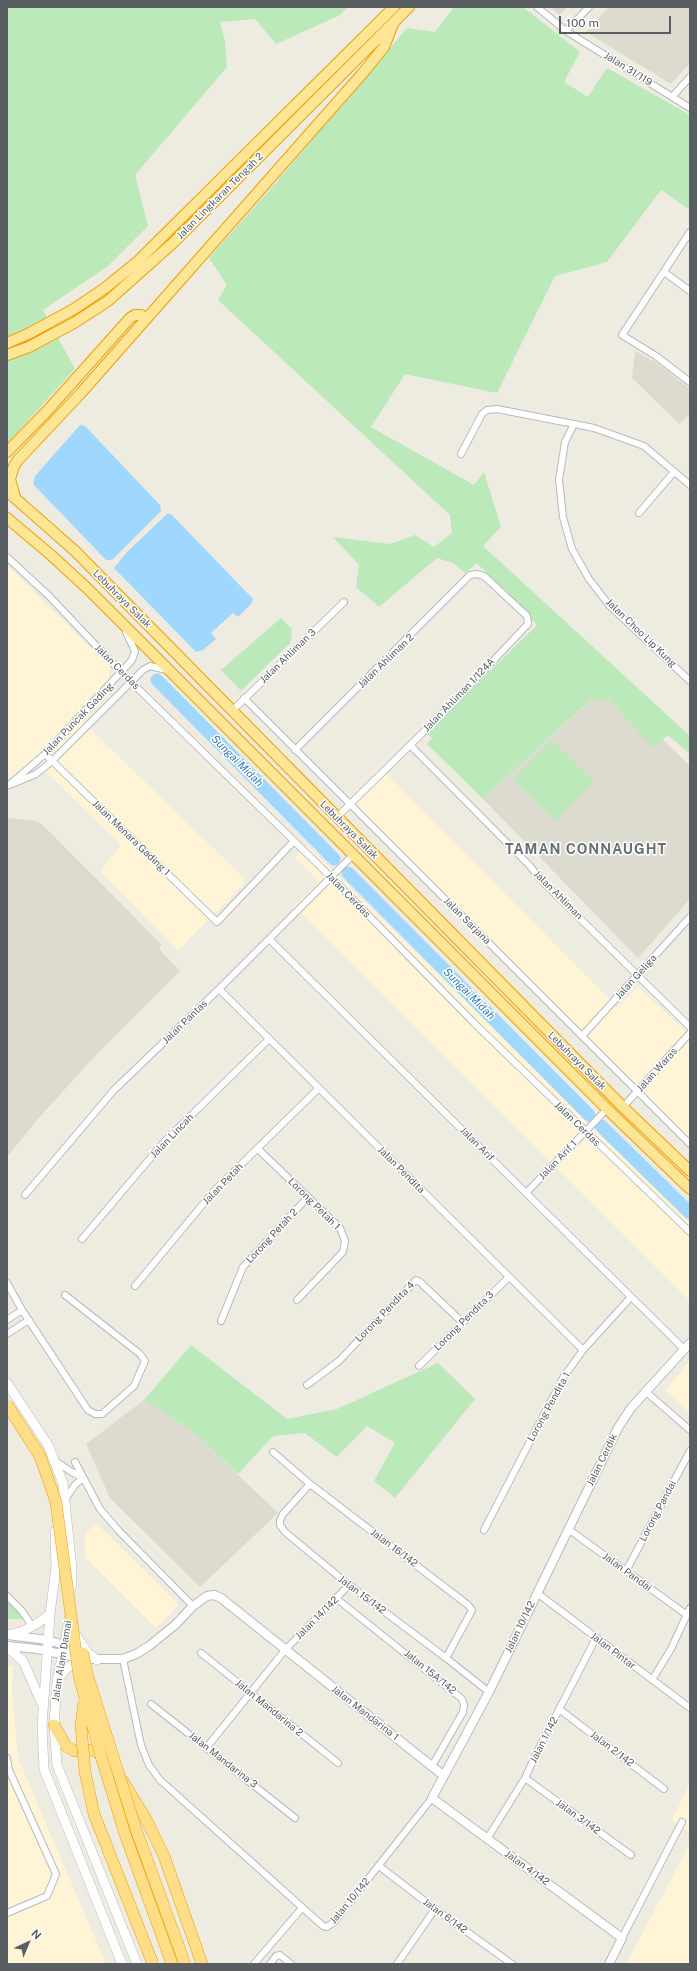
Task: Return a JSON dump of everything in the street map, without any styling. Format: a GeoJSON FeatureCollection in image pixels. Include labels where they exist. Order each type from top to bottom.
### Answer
{"type":"FeatureCollection","features":[{"type":"Feature","properties":{"kind":"highway","name":"Jalan Lingkaran Tengah 2"},"geometry":{"type":"LineString","coordinates":[[7,343],[28,334],[74,309],[105,288],[137,262],[394,7]]}},
{"type":"Feature","properties":{"kind":"highway","name":"Jalan Lingkaran Tengah 2"},"geometry":{"type":"LineString","coordinates":[[7,355],[29,347],[74,323],[108,301],[147,267],[409,7]]}},
{"type":"Feature","properties":{"kind":"highway"},"geometry":{"type":"LineString","coordinates":[[11,494],[10,479],[14,466],[18,460],[146,318],[366,69],[384,47],[393,24]]}},
{"type":"Feature","properties":{"kind":"highway"},"geometry":{"type":"LineString","coordinates":[[7,452],[47,411],[130,318],[135,315],[141,315],[146,318]]}},
{"type":"Feature","properties":{"kind":"highway","name":"Lebuhraya Salak"},"geometry":{"type":"LineString","coordinates":[[11,494],[80,557],[623,1107],[690,1172]]}},
{"type":"Feature","properties":{"kind":"highway","name":"Lebuhraya Salak"},"geometry":{"type":"LineString","coordinates":[[7,518],[51,555],[122,624],[607,1109],[690,1189]]}},
{"type":"Feature","properties":{"kind":"highway"},"geometry":{"type":"LineString","coordinates":[[7,1400],[43,1454],[58,1499],[87,1674],[137,1832],[185,1964]]}},
{"type":"Feature","properties":{"kind":"highway"},"geometry":{"type":"LineString","coordinates":[[7,1405],[40,1456],[56,1502],[79,1676],[101,1756],[125,1834],[172,1964]]}},
{"type":"Feature","properties":{"kind":"highway"},"geometry":{"type":"LineString","coordinates":[[87,1674],[81,1726],[85,1772],[94,1814],[153,1964]]}},
{"type":"Feature","properties":{"kind":"highway"},"geometry":{"type":"LineString","coordinates":[[54,1725],[66,1746],[74,1751],[94,1750],[106,1759],[132,1796],[164,1856],[202,1964]]}},
{"type":"Feature","properties":{"kind":"main road","name":"Jalan Alam Damai"},"geometry":{"type":"LineString","coordinates":[[7,1383],[48,1446],[63,1483],[66,1498],[72,1570],[69,1622],[57,1680],[54,1725],[57,1765],[137,1964]]}},
{"type":"Feature","properties":{"kind":"main road","name":"Jalan Alam Damai"},"geometry":{"type":"LineString","coordinates":[[7,1405],[30,1441],[48,1485],[54,1518],[56,1568],[46,1651],[42,1726],[44,1769],[122,1964]]}},
{"type":"Feature","properties":{"kind":"main road"},"geometry":{"type":"LineString","coordinates":[[7,1635],[23,1631],[50,1614]]}},
{"type":"Feature","properties":{"kind":"main road"},"geometry":{"type":"LineString","coordinates":[[69,1622],[87,1652],[97,1660]]}},
{"type":"Feature","properties":{"kind":"main road"},"geometry":{"type":"LineString","coordinates":[[7,1647],[23,1661],[43,1708]]}},
{"type":"Feature","properties":{"kind":"main road"},"geometry":{"type":"LineString","coordinates":[[57,1680],[66,1669],[82,1659]]}},
{"type":"Feature","properties":{"kind":"street","name":"Jalan 31/119"},"geometry":{"type":"LineString","coordinates":[[537,7],[566,31],[690,108]]}},
{"type":"Feature","properties":{"kind":"street"},"geometry":{"type":"LineString","coordinates":[[566,31],[589,7]]}},
{"type":"Feature","properties":{"kind":"street"},"geometry":{"type":"LineString","coordinates":[[672,97],[690,77]]}},
{"type":"Feature","properties":{"kind":"street"},"geometry":{"type":"LineString","coordinates":[[690,232],[622,335],[656,356],[690,382]]}},
{"type":"Feature","properties":{"kind":"street"},"geometry":{"type":"LineString","coordinates":[[664,272],[690,291]]}},
{"type":"Feature","properties":{"kind":"street"},"geometry":{"type":"LineString","coordinates":[[461,454],[482,414],[487,410],[498,409],[594,428],[644,446],[690,485]]}},
{"type":"Feature","properties":{"kind":"street","name":"Jalan Choo Lip Kung"},"geometry":{"type":"LineString","coordinates":[[574,424],[565,442],[559,480],[563,517],[572,549],[589,579],[609,605],[690,681]]}},
{"type":"Feature","properties":{"kind":"street"},"geometry":{"type":"LineString","coordinates":[[639,513],[674,472]]}},
{"type":"Feature","properties":{"kind":"street","name":"Jalan Cerdas"},"geometry":{"type":"LineString","coordinates":[[7,557],[49,596],[122,673],[331,877],[474,1023],[690,1232]]}},
{"type":"Feature","properties":{"kind":"street","name":"Jalan Ahliman 1/124A"},"geometry":{"type":"LineString","coordinates":[[336,817],[455,701],[528,624],[527,616],[484,576],[476,574]]}},
{"type":"Feature","properties":{"kind":"street","name":"Jalan Ahliman 2"},"geometry":{"type":"LineString","coordinates":[[295,750],[470,575],[476,574]]}},
{"type":"Feature","properties":{"kind":"street","name":"Jalan Ahliman 3"},"geometry":{"type":"LineString","coordinates":[[232,710],[344,602]]}},
{"type":"Feature","properties":{"kind":"street","name":"Jalan Puncak Gading"},"geometry":{"type":"LineString","coordinates":[[8,785],[45,754],[122,673],[132,660],[135,651],[122,624]]}},
{"type":"Feature","properties":{"kind":"street","name":"Jalan Puncak Gading"},"geometry":{"type":"LineString","coordinates":[[8,785],[23,781],[36,774],[52,761],[143,670],[150,666],[168,670]]}},
{"type":"Feature","properties":{"kind":"street","name":"Jalan Sarjana"},"geometry":{"type":"LineString","coordinates":[[244,698],[690,1144]]}},
{"type":"Feature","properties":{"kind":"street","name":"Jalan Ahliman"},"geometry":{"type":"LineString","coordinates":[[410,745],[525,861],[541,880],[638,974],[690,1027]]}},
{"type":"Feature","properties":{"kind":"street","name":"Jalan Menara Gading 1"},"geometry":{"type":"LineString","coordinates":[[45,754],[217,922],[294,841]]}},
{"type":"Feature","properties":{"kind":"street","name":"Jalan Pantas"},"geometry":{"type":"LineString","coordinates":[[25,1195],[114,1090],[219,989],[352,855]]}},
{"type":"Feature","properties":{"kind":"street","name":"Jalan Geliga"},"geometry":{"type":"LineString","coordinates":[[582,1036],[690,917]]}},
{"type":"Feature","properties":{"kind":"street","name":"Jalan Arif"},"geometry":{"type":"LineString","coordinates":[[269,939],[684,1349]]}},
{"type":"Feature","properties":{"kind":"street","name":"Jalan Pendita"},"geometry":{"type":"LineString","coordinates":[[219,989],[583,1350]]}},
{"type":"Feature","properties":{"kind":"street","name":"Jalan Waras"},"geometry":{"type":"LineString","coordinates":[[623,1107],[690,1033]]}},
{"type":"Feature","properties":{"kind":"street","name":"Jalan Lincah"},"geometry":{"type":"LineString","coordinates":[[82,1239],[164,1142],[269,1039]]}},
{"type":"Feature","properties":{"kind":"street","name":"Jalan Petah"},"geometry":{"type":"LineString","coordinates":[[135,1286],[213,1192],[319,1088]]}},
{"type":"Feature","properties":{"kind":"street","name":"Jalan Arif 1"},"geometry":{"type":"LineString","coordinates":[[526,1193],[607,1109]]}},
{"type":"Feature","properties":{"kind":"street","name":"Lorong Petah 1"},"geometry":{"type":"LineString","coordinates":[[258,1149],[340,1228],[345,1246],[343,1252],[297,1300]]}},
{"type":"Feature","properties":{"kind":"street","name":"Lorong Petah 2"},"geometry":{"type":"LineString","coordinates":[[221,1321],[243,1267],[308,1197]]}},
{"type":"Feature","properties":{"kind":"street","name":"Lorong Pendita 3"},"geometry":{"type":"LineString","coordinates":[[419,1366],[509,1276]]}},
{"type":"Feature","properties":{"kind":"street","name":"Lorong Pendita 4"},"geometry":{"type":"LineString","coordinates":[[307,1385],[339,1361],[416,1280],[420,1282],[462,1322]]}},
{"type":"Feature","properties":{"kind":"street"},"geometry":{"type":"LineString","coordinates":[[7,1283],[22,1310],[88,1410],[95,1414],[102,1414],[134,1386],[143,1369],[145,1361],[140,1354],[65,1295]]}},
{"type":"Feature","properties":{"kind":"street","name":"Lorong Pendita 1"},"geometry":{"type":"LineString","coordinates":[[484,1530],[563,1378],[583,1350],[631,1297]]}},
{"type":"Feature","properties":{"kind":"street"},"geometry":{"type":"LineString","coordinates":[[7,1320],[22,1310]]}},
{"type":"Feature","properties":{"kind":"street"},"geometry":{"type":"LineString","coordinates":[[7,1334],[29,1320]]}},
{"type":"Feature","properties":{"kind":"street","name":"Jalan Cerdik"},"geometry":{"type":"LineString","coordinates":[[537,1593],[618,1428],[631,1408],[645,1391],[690,1342]]}},
{"type":"Feature","properties":{"kind":"street"},"geometry":{"type":"LineString","coordinates":[[645,1391],[690,1430]]}},
{"type":"Feature","properties":{"kind":"street","name":"Lorong Pandai"},"geometry":{"type":"LineString","coordinates":[[626,1571],[690,1451]]}},
{"type":"Feature","properties":{"kind":"street","name":"Jalan 16/142"},"geometry":{"type":"LineString","coordinates":[[273,1452],[310,1484],[468,1604],[472,1610],[446,1658]]}},
{"type":"Feature","properties":{"kind":"street"},"geometry":{"type":"LineString","coordinates":[[54,1459],[70,1471],[83,1478]]}},
{"type":"Feature","properties":{"kind":"street"},"geometry":{"type":"LineString","coordinates":[[75,1462],[100,1509],[193,1606]]}},
{"type":"Feature","properties":{"kind":"street"},"geometry":{"type":"LineString","coordinates":[[66,1498],[72,1488],[83,1478]]}},
{"type":"Feature","properties":{"kind":"street","name":"Jalan 15/142"},"geometry":{"type":"LineString","coordinates":[[310,1484],[283,1514],[280,1520],[280,1525],[285,1532],[349,1585],[489,1692]]}},
{"type":"Feature","properties":{"kind":"street","name":"Jalan Pandai"},"geometry":{"type":"LineString","coordinates":[[568,1529],[687,1615]]}},
{"type":"Feature","properties":{"kind":"street","name":"Jalan 14/142"},"geometry":{"type":"LineString","coordinates":[[285,1650],[337,1599],[349,1585]]}},
{"type":"Feature","properties":{"kind":"street","name":"Jalan Pintar"},"geometry":{"type":"LineString","coordinates":[[537,1593],[690,1708]]}},
{"type":"Feature","properties":{"kind":"street","name":"Jalan 10/142"},"geometry":{"type":"LineString","coordinates":[[123,1658],[141,1745],[149,1765],[160,1780],[302,1908],[323,1926],[330,1926],[432,1798],[489,1692],[537,1593]]}},
{"type":"Feature","properties":{"kind":"street","name":"Jalan Mandarina 1"},"geometry":{"type":"LineString","coordinates":[[7,1647],[46,1651],[82,1659],[97,1660],[123,1658],[149,1646],[175,1625],[193,1606],[207,1596],[214,1595],[221,1598],[444,1776]]}},
{"type":"Feature","properties":{"kind":"street"},"geometry":{"type":"LineString","coordinates":[[7,1596],[22,1611],[32,1626]]}},
{"type":"Feature","properties":{"kind":"street","name":"Jalan 15A/142"},"geometry":{"type":"LineString","coordinates":[[337,1599],[462,1699],[464,1705],[463,1712],[432,1766]]}},
{"type":"Feature","properties":{"kind":"street"},"geometry":{"type":"LineString","coordinates":[[652,1680],[671,1648],[690,1608]]}},
{"type":"Feature","properties":{"kind":"street","name":"Jalan Mandarina 1"},"geometry":{"type":"LineString","coordinates":[[7,1635],[47,1640],[65,1645],[97,1660]]}},
{"type":"Feature","properties":{"kind":"street","name":"Jalan 1/142"},"geometry":{"type":"LineString","coordinates":[[487,1838],[525,1778],[596,1638]]}},
{"type":"Feature","properties":{"kind":"street"},"geometry":{"type":"LineString","coordinates":[[207,1747],[285,1650]]}},
{"type":"Feature","properties":{"kind":"street","name":"Jalan Mandarina 2"},"geometry":{"type":"LineString","coordinates":[[200,1653],[338,1763]]}},
{"type":"Feature","properties":{"kind":"street","name":"Jalan Mandarina 3"},"geometry":{"type":"LineString","coordinates":[[151,1704],[295,1818]]}},
{"type":"Feature","properties":{"kind":"street","name":"Jalan 2/142"},"geometry":{"type":"LineString","coordinates":[[559,1709],[664,1790]]}},
{"type":"Feature","properties":{"kind":"street"},"geometry":{"type":"LineString","coordinates":[[7,1758],[9,1770],[56,1874],[47,1896],[7,1913]]}},
{"type":"Feature","properties":{"kind":"street","name":"Jalan 3/142"},"geometry":{"type":"LineString","coordinates":[[525,1778],[631,1855]]}},
{"type":"Feature","properties":{"kind":"street","name":"Jalan 4/142"},"geometry":{"type":"LineString","coordinates":[[432,1798],[622,1938]]}},
{"type":"Feature","properties":{"kind":"street"},"geometry":{"type":"LineString","coordinates":[[609,1964],[682,1822]]}},
{"type":"Feature","properties":{"kind":"street","name":"Jalan 6/142"},"geometry":{"type":"LineString","coordinates":[[379,1866],[435,1909],[512,1964]]}},
{"type":"Feature","properties":{"kind":"street"},"geometry":{"type":"LineString","coordinates":[[254,1964],[302,1908]]}},
{"type":"Feature","properties":{"kind":"street"},"geometry":{"type":"LineString","coordinates":[[397,1964],[435,1909]]}},
{"type":"Feature","properties":{"kind":"street"},"geometry":{"type":"LineString","coordinates":[[270,1964],[276,1956],[280,1955],[291,1964]]}},
{"type":"Feature","properties":{"kind":"shaded area"},"geometry":{"type":"Polygon","coordinates":[[[550,7],[567,7],[560,15],[550,7]]]}},
{"type":"Feature","properties":{"kind":"shaded area"},"geometry":{"type":"Polygon","coordinates":[[[609,7],[690,7],[690,63],[671,84],[586,32],[609,7]]]}},
{"type":"Feature","properties":{"kind":"shaded area"},"geometry":{"type":"Polygon","coordinates":[[[635,351],[659,364],[690,389],[690,414],[679,424],[632,378],[635,351]]]}},
{"type":"Feature","properties":{"kind":"shaded area"},"geometry":{"type":"Polygon","coordinates":[[[7,565],[110,667],[109,679],[75,714],[244,878],[243,885],[178,951],[100,871],[121,845],[34,760],[7,780],[7,565]]]}},
{"type":"Feature","properties":{"kind":"shaded area"},"geometry":{"type":"Polygon","coordinates":[[[607,685],[690,766],[690,899],[638,958],[483,799],[607,685]]]}},
{"type":"Feature","properties":{"kind":"shaded area"},"geometry":{"type":"Polygon","coordinates":[[[383,770],[617,1007],[638,987],[690,1035],[690,1141],[346,803],[383,770]]]}},
{"type":"Feature","properties":{"kind":"shaded area"},"geometry":{"type":"Polygon","coordinates":[[[7,818],[37,821],[46,828],[162,945],[159,949],[180,971],[96,1055],[37,1120],[7,1157],[7,818]]]}},
{"type":"Feature","properties":{"kind":"shaded area"},"geometry":{"type":"Polygon","coordinates":[[[307,845],[690,1223],[690,1301],[294,906],[319,882],[295,857],[307,845]]]}},
{"type":"Feature","properties":{"kind":"shaded area"},"geometry":{"type":"Polygon","coordinates":[[[690,1360],[690,1414],[666,1390],[690,1360]]]}},
{"type":"Feature","properties":{"kind":"shaded area"},"geometry":{"type":"Polygon","coordinates":[[[144,1400],[191,1430],[278,1513],[200,1587],[110,1498],[86,1444],[144,1400]]]}},
{"type":"Feature","properties":{"kind":"shaded area"},"geometry":{"type":"Polygon","coordinates":[[[96,1523],[179,1605],[156,1628],[85,1558],[85,1534],[96,1523]]]}},
{"type":"Feature","properties":{"kind":"shaded area"},"geometry":{"type":"Polygon","coordinates":[[[13,1666],[12,1689],[18,1758],[106,1964],[7,1964],[7,1667],[13,1666]]]}},
{"type":"Feature","properties":{"kind":"shaded area"},"geometry":{"type":"Polygon","coordinates":[[[690,1783],[690,1833],[672,1820],[690,1783]]]}},
{"type":"Feature","properties":{"kind":"shaded area"},"geometry":{"type":"Polygon","coordinates":[[[689,1845],[690,1964],[626,1964],[689,1845]]]}},
{"type":"Feature","properties":{"kind":"green space"},"geometry":{"type":"Polygon","coordinates":[[[7,7],[348,7],[340,15],[276,44],[255,19],[220,22],[225,41],[227,67],[135,175],[148,226],[108,266],[43,310],[75,369],[7,444],[7,7]]]}},
{"type":"Feature","properties":{"kind":"green space"},"geometry":{"type":"Polygon","coordinates":[[[454,7],[523,7],[580,52],[564,82],[588,97],[607,68],[690,115],[690,210],[661,190],[607,262],[555,276],[497,393],[405,374],[371,427],[474,485],[484,472],[501,527],[483,546],[690,736],[690,754],[668,735],[653,748],[610,700],[590,700],[483,799],[427,744],[432,738],[426,734],[537,625],[477,563],[465,573],[453,563],[437,558],[379,607],[356,587],[359,565],[333,537],[390,544],[415,535],[434,547],[452,533],[450,515],[218,300],[227,285],[209,258],[274,185],[407,28],[435,32],[454,7]]]}},
{"type":"Feature","properties":{"kind":"green space"},"geometry":{"type":"Polygon","coordinates":[[[281,618],[292,629],[291,642],[241,691],[221,670],[281,618]]]}},
{"type":"Feature","properties":{"kind":"green space"},"geometry":{"type":"Polygon","coordinates":[[[552,740],[594,782],[555,821],[513,779],[552,740]]]}},
{"type":"Feature","properties":{"kind":"green space"},"geometry":{"type":"Polygon","coordinates":[[[191,1345],[287,1419],[337,1409],[438,1363],[475,1399],[395,1498],[374,1481],[395,1443],[367,1426],[337,1457],[305,1433],[273,1436],[238,1474],[191,1430],[144,1400],[191,1345]]]}},
{"type":"Feature","properties":{"kind":"green space"},"geometry":{"type":"Polygon","coordinates":[[[7,1601],[25,1619],[7,1619],[7,1601]]]}},
{"type":"Feature","properties":{"kind":"water"},"geometry":{"type":"Polygon","coordinates":[[[80,425],[85,426],[160,505],[161,511],[112,560],[106,560],[33,484],[35,476],[80,425]]]}},
{"type":"Feature","properties":{"kind":"water"},"geometry":{"type":"Polygon","coordinates":[[[168,513],[172,515],[253,599],[251,604],[238,617],[233,613],[211,633],[216,639],[203,650],[196,652],[114,568],[126,553],[168,513]]]}},
{"type":"Feature","properties":{"kind":"waterway","name":"Sungai Midah"},"geometry":{"type":"LineString","coordinates":[[157,680],[334,859]]}},
{"type":"Feature","properties":{"kind":"waterway","name":"Sungai Midah"},"geometry":{"type":"LineString","coordinates":[[348,873],[589,1115]]}},
{"type":"Feature","properties":{"kind":"waterway","name":"Sungai Midah"},"geometry":{"type":"LineString","coordinates":[[601,1126],[690,1213]]}},
{"type":"Feature","properties":{"kind":"district","name":"TAMAN CONNAUGHT"},"geometry":{"type":"Point","coordinates":[586,850]}}]}
